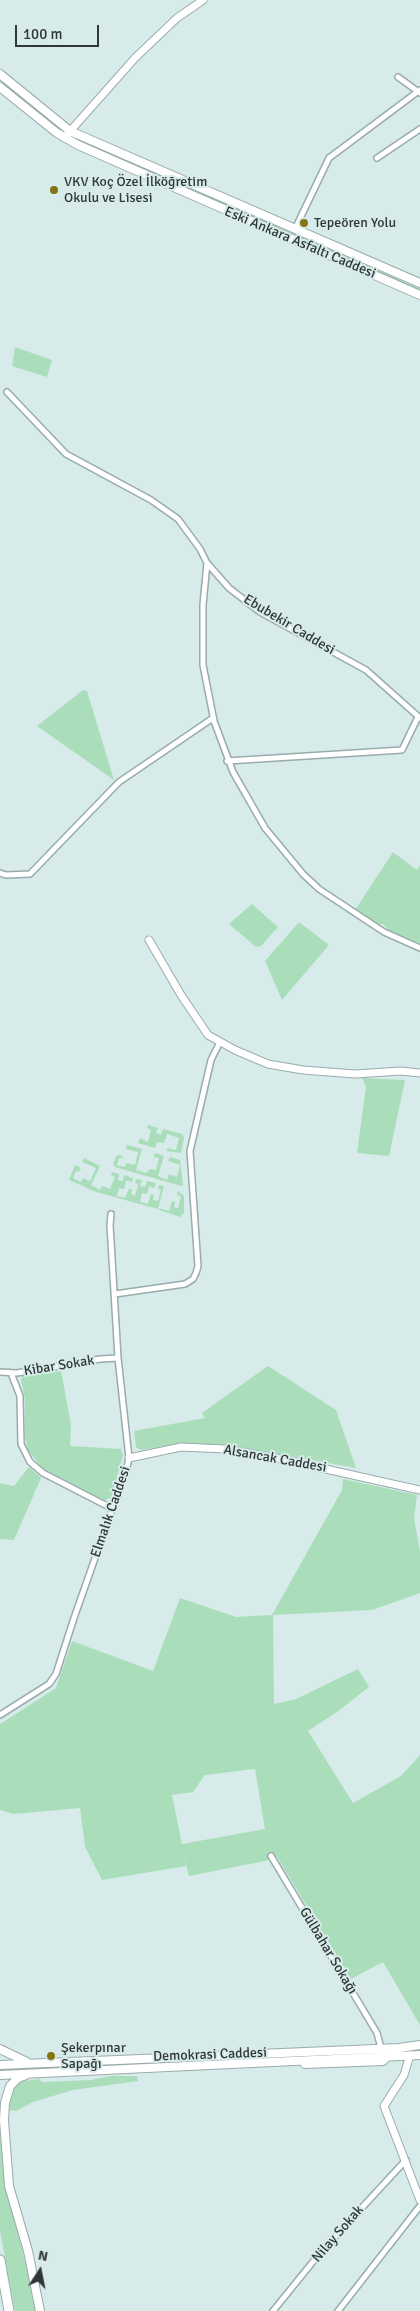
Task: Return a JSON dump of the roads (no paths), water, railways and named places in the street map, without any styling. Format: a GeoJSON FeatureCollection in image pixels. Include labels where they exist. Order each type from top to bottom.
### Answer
{"type":"FeatureCollection","features":[{"type":"Feature","properties":{"kind":"highway"},"geometry":{"type":"LineString","coordinates":[[0,2260],[9,2311]]}},
{"type":"Feature","properties":{"kind":"main road","name":"Eski Ankara Asfaltı Caddesi"},"geometry":{"type":"LineString","coordinates":[[0,74],[70,131],[420,283]]}},
{"type":"Feature","properties":{"kind":"main road","name":"Eski Ankara Asfaltı Caddesi"},"geometry":{"type":"LineString","coordinates":[[0,87],[64,138],[104,158],[420,294]]}},
{"type":"Feature","properties":{"kind":"main road","name":"Demokrasi Caddesi"},"geometry":{"type":"LineString","coordinates":[[0,2065],[420,2045]]}},
{"type":"Feature","properties":{"kind":"main road"},"geometry":{"type":"LineString","coordinates":[[381,2048],[384,2049],[388,2056]]}},
{"type":"Feature","properties":{"kind":"main road"},"geometry":{"type":"LineString","coordinates":[[0,2049],[14,2057],[34,2064]]}},
{"type":"Feature","properties":{"kind":"main road","name":"Demokrasi Caddesi"},"geometry":{"type":"LineString","coordinates":[[0,2074],[417,2056]]}},
{"type":"Feature","properties":{"kind":"main road"},"geometry":{"type":"LineString","coordinates":[[4,2120],[5,2103],[10,2086],[18,2078],[38,2072]]}},
{"type":"Feature","properties":{"kind":"main road"},"geometry":{"type":"LineString","coordinates":[[0,2100],[4,2120],[9,2186],[28,2250],[40,2311]]}},
{"type":"Feature","properties":{"kind":"street"},"geometry":{"type":"LineString","coordinates":[[64,138],[135,58],[177,18],[203,0]]}},
{"type":"Feature","properties":{"kind":"street"},"geometry":{"type":"LineString","coordinates":[[295,229],[328,158],[419,92],[398,77]]}},
{"type":"Feature","properties":{"kind":"street"},"geometry":{"type":"LineString","coordinates":[[377,158],[420,129]]}},
{"type":"Feature","properties":{"kind":"street","name":"Ebubekir Caddesi"},"geometry":{"type":"LineString","coordinates":[[7,392],[66,454],[144,496],[178,519],[207,562],[229,588],[260,612],[366,670],[419,717]]}},
{"type":"Feature","properties":{"kind":"street"},"geometry":{"type":"LineString","coordinates":[[207,562],[203,604],[202,665],[213,718],[227,761],[265,828],[303,874],[319,890],[384,932],[420,948]]}},
{"type":"Feature","properties":{"kind":"street"},"geometry":{"type":"LineString","coordinates":[[227,761],[402,750],[419,717]]}},
{"type":"Feature","properties":{"kind":"street"},"geometry":{"type":"LineString","coordinates":[[0,872],[6,875],[30,874],[119,782],[213,718]]}},
{"type":"Feature","properties":{"kind":"street"},"geometry":{"type":"LineString","coordinates":[[149,940],[181,995],[208,1035],[220,1042],[268,1064],[303,1070],[355,1074],[402,1071],[420,1073]]}},
{"type":"Feature","properties":{"kind":"street"},"geometry":{"type":"LineString","coordinates":[[115,1294],[185,1284],[196,1273],[198,1266],[190,1151],[211,1060],[220,1042]]}},
{"type":"Feature","properties":{"kind":"street","name":"Elmalık Caddesi"},"geometry":{"type":"LineString","coordinates":[[0,1715],[54,1679],[129,1458],[118,1358],[110,1225],[111,1214]]}},
{"type":"Feature","properties":{"kind":"street","name":"Kibar Sokak"},"geometry":{"type":"LineString","coordinates":[[0,1372],[11,1373],[100,1359],[118,1358]]}},
{"type":"Feature","properties":{"kind":"street"},"geometry":{"type":"LineString","coordinates":[[11,1373],[20,1396],[21,1444],[30,1462],[43,1473],[113,1509]]}},
{"type":"Feature","properties":{"kind":"street","name":"Alsancak Caddesi"},"geometry":{"type":"LineString","coordinates":[[129,1458],[181,1446],[225,1449],[281,1458],[420,1490]]}},
{"type":"Feature","properties":{"kind":"street","name":"Gülbahar Sokağı"},"geometry":{"type":"LineString","coordinates":[[271,1856],[377,2033],[381,2048]]}},
{"type":"Feature","properties":{"kind":"street"},"geometry":{"type":"LineString","coordinates":[[417,2056],[384,2106],[420,2200]]}},
{"type":"Feature","properties":{"kind":"street","name":"Nilay Sokak"},"geometry":{"type":"LineString","coordinates":[[273,2311],[320,2254],[406,2160]]}},
{"type":"Feature","properties":{"kind":"street"},"geometry":{"type":"LineString","coordinates":[[338,2311],[420,2206]]}},
{"type":"Feature","properties":{"kind":"place","name":"VKV Koç Özel İlköğretim Okulu ve Lisesi"},"geometry":{"type":"Point","coordinates":[54,190]}},
{"type":"Feature","properties":{"kind":"place","name":"Tepeören Yolu"},"geometry":{"type":"Point","coordinates":[304,223]}},
{"type":"Feature","properties":{"kind":"place","name":"Şekerpınar Sapağı"},"geometry":{"type":"Point","coordinates":[51,2056]}}]}
